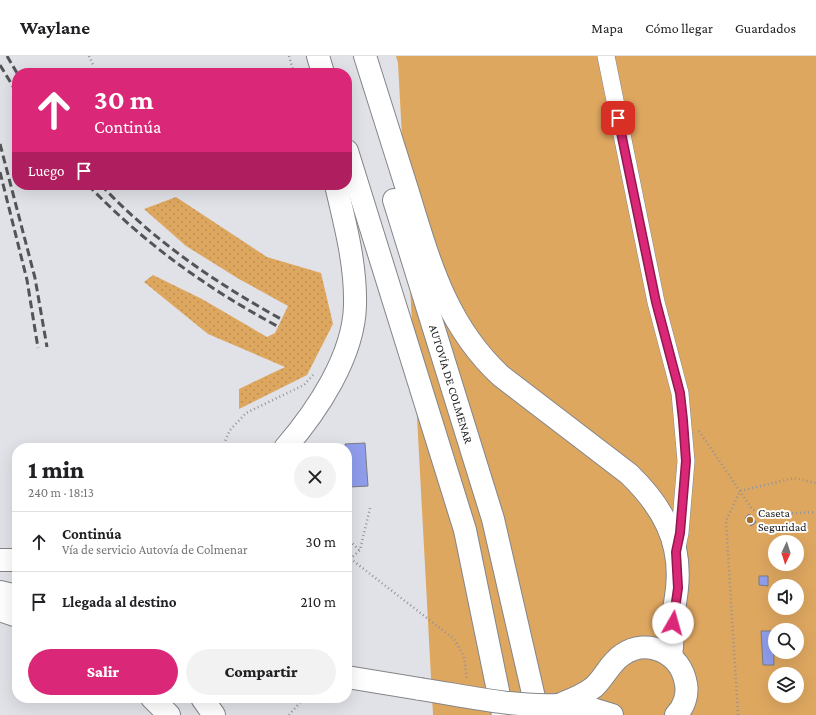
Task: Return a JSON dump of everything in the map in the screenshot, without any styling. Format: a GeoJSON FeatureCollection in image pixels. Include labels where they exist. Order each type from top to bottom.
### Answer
{"type":"FeatureCollection","features":[{"type":"Feature","properties":{"kind":"highway"},"geometry":{"type":"LineString","coordinates":[[302,56],[306,68]]}},
{"type":"Feature","properties":{"kind":"highway"},"geometry":{"type":"LineString","coordinates":[[318,56],[322,68]]}},
{"type":"Feature","properties":{"kind":"highway","name":"AUTOVÍA DE COLMENAR"},"geometry":{"type":"LineString","coordinates":[[350,56],[493,519],[538,715]]}},
{"type":"Feature","properties":{"kind":"highway"},"geometry":{"type":"LineString","coordinates":[[365,56],[436,279],[459,326],[484,360],[501,376],[629,474],[646,491],[658,507],[668,525],[676,552],[678,588],[673,623],[671,656]]}},
{"type":"Feature","properties":{"kind":"highway"},"geometry":{"type":"LineString","coordinates":[[352,166],[465,530],[503,715]]}},
{"type":"Feature","properties":{"kind":"highway"},"geometry":{"type":"LineString","coordinates":[[289,443],[315,410],[328,388],[337,370],[352,331],[355,306],[352,262],[337,190]]}},
{"type":"Feature","properties":{"kind":"highway"},"geometry":{"type":"LineString","coordinates":[[0,560],[12,560]]}},
{"type":"Feature","properties":{"kind":"highway"},"geometry":{"type":"LineString","coordinates":[[0,592],[12,595]]}},
{"type":"Feature","properties":{"kind":"highway"},"geometry":{"type":"LineString","coordinates":[[0,604],[12,606]]}},
{"type":"Feature","properties":{"kind":"highway"},"geometry":{"type":"LineString","coordinates":[[0,610],[12,614]]}},
{"type":"Feature","properties":{"kind":"highway"},"geometry":{"type":"LineString","coordinates":[[558,705],[582,696],[595,686],[620,655],[632,649],[646,647],[659,649],[671,656],[680,665],[685,676],[687,688],[685,701],[676,715]]}},
{"type":"Feature","properties":{"kind":"highway"},"geometry":{"type":"LineString","coordinates":[[352,678],[510,704],[537,706],[558,705],[589,708],[612,715]]}},
{"type":"Feature","properties":{"kind":"highway"},"geometry":{"type":"LineString","coordinates":[[157,703],[169,715]]}},
{"type":"Feature","properties":{"kind":"highway"},"geometry":{"type":"LineString","coordinates":[[206,703],[214,715]]}},
{"type":"Feature","properties":{"kind":"street"},"geometry":{"type":"LineString","coordinates":[[606,56],[656,302],[680,393],[686,461],[680,533],[676,552]]}},
{"type":"Feature","properties":{"kind":"path"},"geometry":{"type":"LineString","coordinates":[[89,56],[94,67]]}},
{"type":"Feature","properties":{"kind":"path"},"geometry":{"type":"LineString","coordinates":[[289,56],[293,68]]}},
{"type":"Feature","properties":{"kind":"path"},"geometry":{"type":"LineString","coordinates":[[224,443],[230,430],[246,413],[304,385],[315,373]]}},
{"type":"Feature","properties":{"kind":"path"},"geometry":{"type":"LineString","coordinates":[[696,424],[702,437],[752,509],[762,516],[816,512]]}},
{"type":"Feature","properties":{"kind":"path"},"geometry":{"type":"LineString","coordinates":[[740,491],[794,478],[816,483]]}},
{"type":"Feature","properties":{"kind":"path"},"geometry":{"type":"LineString","coordinates":[[738,715],[726,522],[740,491]]}},
{"type":"Feature","properties":{"kind":"path"},"geometry":{"type":"LineString","coordinates":[[352,558],[360,550],[370,508]]}},
{"type":"Feature","properties":{"kind":"path"},"geometry":{"type":"LineString","coordinates":[[352,543],[360,550]]}},
{"type":"Feature","properties":{"kind":"path"},"geometry":{"type":"LineString","coordinates":[[352,560],[454,639],[464,656],[468,684]]}},
{"type":"Feature","properties":{"kind":"path"},"geometry":{"type":"LineString","coordinates":[[289,715],[300,703]]}},
{"type":"Feature","properties":{"kind":"shaded area"},"geometry":{"type":"Polygon","coordinates":[[[396,56],[816,56],[816,715],[433,715],[398,63],[396,56]]]}},
{"type":"Feature","properties":{"kind":"shaded area"},"geometry":{"type":"Polygon","coordinates":[[[176,197],[267,257],[321,273],[333,324],[307,375],[239,409],[239,389],[285,367],[208,334],[144,282],[153,275],[202,299],[267,337],[275,333],[288,306],[239,279],[186,246],[144,209],[176,197]]]}},
{"type":"Feature","properties":{"kind":"building"},"geometry":{"type":"Polygon","coordinates":[[[365,443],[368,486],[352,487],[352,444],[365,443]]]}},
{"type":"Feature","properties":{"kind":"building","name":"Caseta Seguridad"},"geometry":{"type":"Polygon","coordinates":[[[749,514],[756,522],[751,526],[745,518],[749,514]]]}},
{"type":"Feature","properties":{"kind":"building"},"geometry":{"type":"Polygon","coordinates":[[[759,576],[768,576],[768,586],[759,585],[759,576]]]}},
{"type":"Feature","properties":{"kind":"building"},"geometry":{"type":"Polygon","coordinates":[[[761,631],[768,631],[768,659],[774,659],[774,665],[763,665],[761,631]]]}},
{"type":"Feature","properties":{"kind":"railway"},"geometry":{"type":"LineString","coordinates":[[7,56],[14,68]]}},
{"type":"Feature","properties":{"kind":"railway"},"geometry":{"type":"LineString","coordinates":[[0,65],[12,85]]}},
{"type":"Feature","properties":{"kind":"railway"},"geometry":{"type":"LineString","coordinates":[[0,144],[12,190]]}},
{"type":"Feature","properties":{"kind":"railway"},"geometry":{"type":"LineString","coordinates":[[0,172],[27,280],[38,348]]}},
{"type":"Feature","properties":{"kind":"railway"},"geometry":{"type":"LineString","coordinates":[[12,190],[35,278],[47,347]]}},
{"type":"Feature","properties":{"kind":"railway"},"geometry":{"type":"LineString","coordinates":[[93,190],[131,226],[177,263],[225,296],[277,326]]}},
{"type":"Feature","properties":{"kind":"railway"},"geometry":{"type":"LineString","coordinates":[[106,190],[142,224],[185,259],[208,275],[281,319]]}},
{"type":"Feature","properties":{"kind":"place","name":"Caseta Seguridad"},"geometry":{"type":"Point","coordinates":[750,520]}},
{"type":"Feature","properties":{"kind":"route"},"geometry":{"type":"LineString","coordinates":[[618,118],[656,302],[680,393],[683,420],[686,461],[680,533],[676,552],[678,588],[673,623]]}}]}
